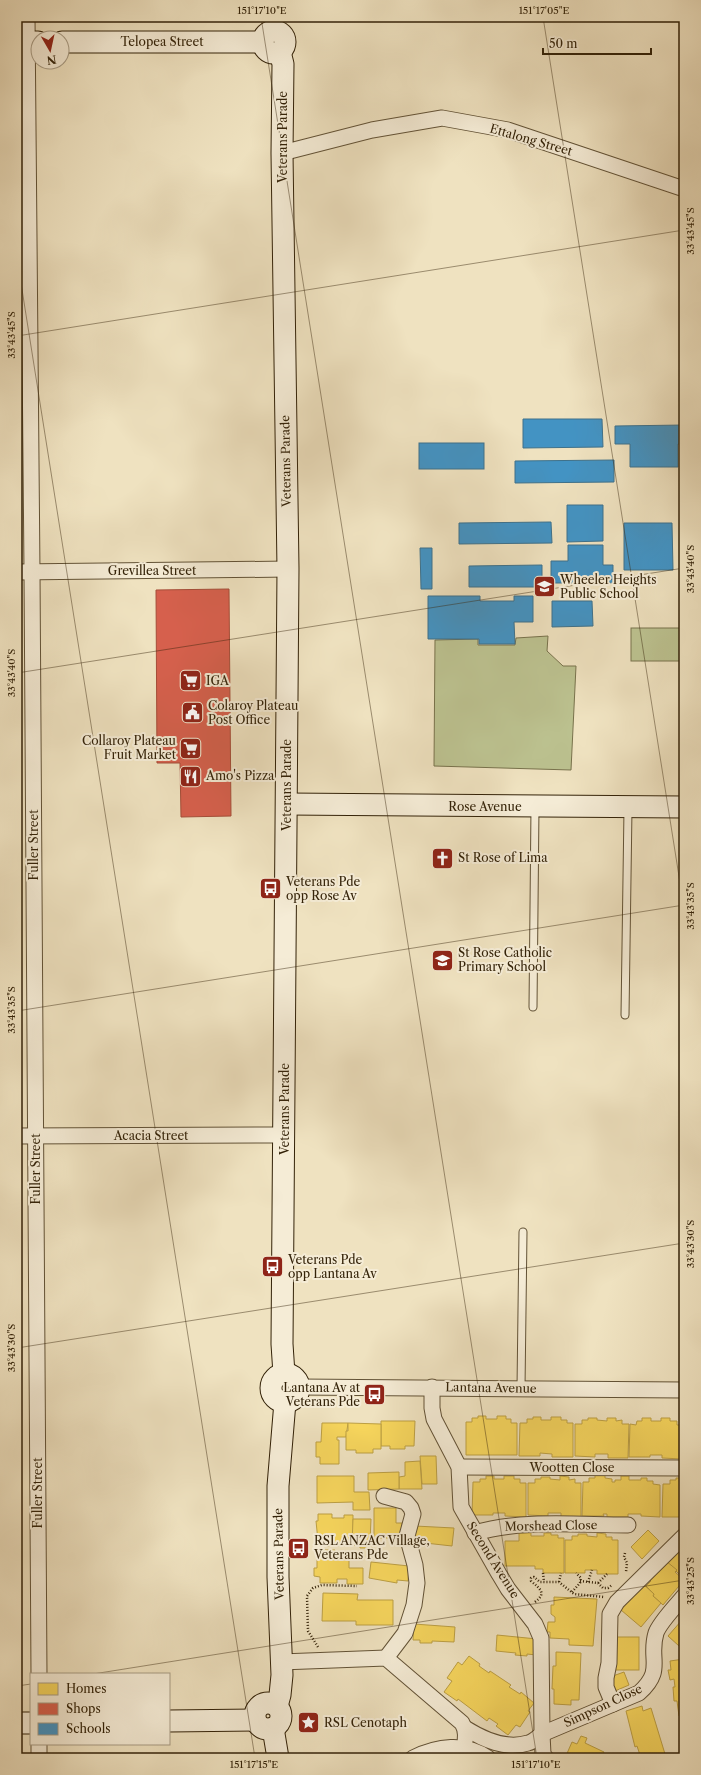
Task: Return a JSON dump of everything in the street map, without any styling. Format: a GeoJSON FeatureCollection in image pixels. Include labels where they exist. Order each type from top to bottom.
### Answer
{"type":"FeatureCollection","features":[{"type":"Feature","properties":{"kind":"street","name":"Fuller Street"},"geometry":{"type":"LineString","coordinates":[[27,17],[39,1673]]}},
{"type":"Feature","properties":{"kind":"street","name":"Telopea Street"},"geometry":{"type":"LineString","coordinates":[[70,42],[276,36]]}},
{"type":"Feature","properties":{"kind":"street","name":"Veterans Parade"},"geometry":{"type":"LineString","coordinates":[[264,1724],[255,1711],[261,1704],[270,1703],[278,1706],[282,1685],[278,1577],[278,1486],[289,1388],[282,1344],[285,1135],[288,569],[282,153],[283,64],[276,36]]}},
{"type":"Feature","properties":{"kind":"street","name":"Ettalong Street"},"geometry":{"type":"LineString","coordinates":[[282,153],[372,130],[442,118],[508,130],[684,189]]}},
{"type":"Feature","properties":{"kind":"street","name":"Grevillea Street"},"geometry":{"type":"LineString","coordinates":[[17,572],[288,569]]}},
{"type":"Feature","properties":{"kind":"street","name":"Rose Avenue"},"geometry":{"type":"LineString","coordinates":[[287,804],[684,807]]}},
{"type":"Feature","properties":{"kind":"street","name":"Acacia Street"},"geometry":{"type":"LineString","coordinates":[[17,1136],[285,1135]]}},
{"type":"Feature","properties":{"kind":"street","name":"Lantana Avenue"},"geometry":{"type":"LineString","coordinates":[[289,1388],[432,1387],[684,1390]]}},
{"type":"Feature","properties":{"kind":"street","name":"Second Avenue"},"geometry":{"type":"LineString","coordinates":[[432,1387],[432,1408],[434,1418],[459,1467],[461,1507],[508,1589],[535,1624],[541,1638],[542,1734],[543,1754],[546,1758]]}},
{"type":"Feature","properties":{"kind":"street","name":"Wootten Close"},"geometry":{"type":"LineString","coordinates":[[459,1467],[684,1468]]}},
{"type":"Feature","properties":{"kind":"street"},"geometry":{"type":"LineString","coordinates":[[281,1662],[386,1658],[405,1632],[414,1605],[417,1583],[415,1565],[408,1536],[412,1514],[411,1508],[406,1502],[384,1496]]}},
{"type":"Feature","properties":{"kind":"street","name":"Morshead Close"},"geometry":{"type":"LineString","coordinates":[[475,1533],[491,1528],[515,1525],[628,1525]]}},
{"type":"Feature","properties":{"kind":"street"},"geometry":{"type":"LineString","coordinates":[[613,1704],[606,1687],[609,1663],[610,1614],[614,1606],[648,1570],[684,1536]]}},
{"type":"Feature","properties":{"kind":"street","name":"Simpson Close"},"geometry":{"type":"LineString","coordinates":[[386,1658],[465,1728],[479,1737],[492,1742],[510,1745],[530,1743],[542,1734],[639,1692],[648,1684],[655,1668],[653,1645],[656,1632],[684,1596]]}},
{"type":"Feature","properties":{"kind":"street"},"geometry":{"type":"LineString","coordinates":[[170,1722],[264,1724],[278,1758]]}},
{"type":"Feature","properties":{"kind":"street"},"geometry":{"type":"LineString","coordinates":[[17,1723],[30,1723]]}},
{"type":"Feature","properties":{"kind":"street"},"geometry":{"type":"LineString","coordinates":[[464,1747],[466,1739],[465,1728]]}},
{"type":"Feature","properties":{"kind":"street"},"geometry":{"type":"LineString","coordinates":[[39,1745],[39,1758]]}},
{"type":"Feature","properties":{"kind":"street"},"geometry":{"type":"LineString","coordinates":[[412,1758],[438,1749],[464,1747],[478,1751],[489,1758],[492,1753],[510,1745]]}},
{"type":"Feature","properties":{"kind":"lane"},"geometry":{"type":"LineString","coordinates":[[533,1007],[535,807]]}},
{"type":"Feature","properties":{"kind":"lane"},"geometry":{"type":"LineString","coordinates":[[625,1015],[628,807]]}},
{"type":"Feature","properties":{"kind":"lane"},"geometry":{"type":"LineString","coordinates":[[521,1388],[523,1232]]}},
{"type":"Feature","properties":{"kind":"path"},"geometry":{"type":"LineString","coordinates":[[622,1575],[627,1571],[627,1563],[624,1557],[625,1553]]}},
{"type":"Feature","properties":{"kind":"path"},"geometry":{"type":"LineString","coordinates":[[588,1582],[592,1570]]}},
{"type":"Feature","properties":{"kind":"path"},"geometry":{"type":"LineString","coordinates":[[543,1573],[544,1582]]}},
{"type":"Feature","properties":{"kind":"path"},"geometry":{"type":"LineString","coordinates":[[559,1582],[561,1573]]}},
{"type":"Feature","properties":{"kind":"path"},"geometry":{"type":"LineString","coordinates":[[572,1592],[581,1578],[576,1573]]}},
{"type":"Feature","properties":{"kind":"path"},"geometry":{"type":"LineString","coordinates":[[598,1583],[606,1574]]}},
{"type":"Feature","properties":{"kind":"path"},"geometry":{"type":"LineString","coordinates":[[525,1610],[540,1598],[542,1594],[541,1590],[531,1581],[531,1578],[534,1577],[540,1582],[559,1582],[574,1594],[606,1597],[614,1606]]}},
{"type":"Feature","properties":{"kind":"path"},"geometry":{"type":"LineString","coordinates":[[580,1581],[598,1583],[603,1588],[608,1588],[612,1584]]}},
{"type":"Feature","properties":{"kind":"path"},"geometry":{"type":"LineString","coordinates":[[328,1660],[308,1631],[307,1596],[313,1588],[322,1585],[357,1586]]}},
{"type":"Feature","properties":{"kind":"green space"},"geometry":{"type":"Polygon","coordinates":[[[631,628],[684,628],[684,661],[631,661],[631,628]]]}},
{"type":"Feature","properties":{"kind":"green space"},"geometry":{"type":"Polygon","coordinates":[[[548,636],[547,651],[563,666],[576,666],[571,770],[434,766],[435,640],[478,639],[478,645],[515,645],[516,638],[548,636]]]}},
{"type":"Feature","properties":{"kind":"building: Homes"},"geometry":{"type":"Polygon","coordinates":[[[478,1416],[486,1416],[486,1419],[497,1419],[497,1416],[506,1416],[506,1419],[511,1419],[511,1423],[517,1423],[517,1455],[466,1455],[466,1422],[472,1422],[472,1418],[478,1418],[478,1416]]]}},
{"type":"Feature","properties":{"kind":"building: Homes"},"geometry":{"type":"Polygon","coordinates":[[[533,1417],[541,1417],[541,1420],[551,1420],[551,1417],[561,1417],[561,1420],[567,1420],[567,1423],[573,1423],[573,1457],[552,1457],[552,1454],[540,1453],[540,1456],[519,1456],[520,1423],[527,1423],[527,1419],[533,1419],[533,1417]]]}},
{"type":"Feature","properties":{"kind":"building: Homes"},"geometry":{"type":"Polygon","coordinates":[[[588,1418],[597,1418],[597,1420],[607,1421],[607,1418],[616,1418],[616,1421],[622,1420],[622,1424],[629,1424],[628,1458],[608,1458],[608,1454],[595,1454],[595,1457],[575,1456],[575,1424],[582,1424],[582,1420],[588,1420],[588,1418]]]}},
{"type":"Feature","properties":{"kind":"building: Homes"},"geometry":{"type":"Polygon","coordinates":[[[642,1418],[651,1418],[651,1421],[661,1421],[661,1418],[670,1418],[670,1421],[677,1421],[677,1425],[683,1425],[682,1459],[662,1458],[662,1455],[650,1455],[650,1457],[629,1457],[630,1424],[636,1425],[637,1421],[642,1421],[642,1418]]]}},
{"type":"Feature","properties":{"kind":"building: Homes"},"geometry":{"type":"Polygon","coordinates":[[[381,1421],[415,1421],[414,1446],[405,1446],[405,1449],[390,1449],[390,1446],[381,1446],[381,1421]]]}},
{"type":"Feature","properties":{"kind":"building: Homes"},"geometry":{"type":"Polygon","coordinates":[[[322,1423],[348,1423],[346,1437],[337,1437],[337,1440],[339,1440],[339,1464],[320,1464],[320,1457],[316,1457],[316,1442],[321,1442],[322,1423]]]}},
{"type":"Feature","properties":{"kind":"building: Homes"},"geometry":{"type":"Polygon","coordinates":[[[348,1423],[381,1424],[381,1449],[373,1449],[373,1453],[356,1453],[356,1450],[346,1450],[346,1431],[348,1431],[348,1423]]]}},
{"type":"Feature","properties":{"kind":"building: Homes"},"geometry":{"type":"Polygon","coordinates":[[[420,1456],[436,1456],[437,1484],[422,1484],[420,1456]]]}},
{"type":"Feature","properties":{"kind":"building: Homes"},"geometry":{"type":"Polygon","coordinates":[[[420,1461],[422,1489],[399,1489],[399,1477],[405,1476],[405,1462],[420,1461]]]}},
{"type":"Feature","properties":{"kind":"building: Homes"},"geometry":{"type":"Polygon","coordinates":[[[399,1472],[399,1489],[368,1490],[368,1473],[399,1472]]]}},
{"type":"Feature","properties":{"kind":"building: Homes"},"geometry":{"type":"Polygon","coordinates":[[[595,1475],[605,1475],[605,1478],[612,1479],[612,1482],[615,1482],[615,1480],[621,1480],[621,1476],[629,1476],[629,1480],[641,1480],[641,1478],[647,1478],[647,1481],[653,1481],[653,1484],[660,1485],[660,1517],[641,1516],[641,1514],[628,1514],[628,1517],[607,1517],[607,1514],[603,1514],[604,1516],[582,1516],[583,1482],[589,1482],[589,1478],[595,1478],[595,1475]]]}},
{"type":"Feature","properties":{"kind":"building: Homes"},"geometry":{"type":"Polygon","coordinates":[[[317,1476],[354,1476],[354,1492],[369,1492],[370,1510],[353,1510],[353,1502],[317,1503],[317,1476]]]}},
{"type":"Feature","properties":{"kind":"building: Homes"},"geometry":{"type":"Polygon","coordinates":[[[486,1476],[494,1476],[494,1479],[504,1479],[504,1476],[514,1476],[514,1479],[520,1479],[520,1483],[526,1483],[526,1517],[505,1516],[505,1513],[493,1513],[493,1515],[472,1515],[473,1482],[480,1482],[480,1479],[486,1479],[486,1476]]]}},
{"type":"Feature","properties":{"kind":"building: Homes"},"geometry":{"type":"Polygon","coordinates":[[[560,1476],[569,1477],[569,1480],[575,1479],[575,1483],[581,1483],[581,1517],[561,1517],[561,1513],[548,1513],[548,1516],[528,1515],[528,1483],[535,1483],[535,1479],[541,1479],[541,1477],[550,1477],[550,1479],[560,1480],[560,1476]]]}},
{"type":"Feature","properties":{"kind":"building: Homes"},"geometry":{"type":"Polygon","coordinates":[[[676,1478],[684,1478],[683,1517],[662,1517],[663,1484],[670,1484],[670,1480],[676,1480],[676,1478]]]}},
{"type":"Feature","properties":{"kind":"building: Homes"},"geometry":{"type":"Polygon","coordinates":[[[374,1508],[396,1508],[396,1523],[402,1523],[402,1538],[374,1538],[374,1508]]]}},
{"type":"Feature","properties":{"kind":"building: Homes"},"geometry":{"type":"Polygon","coordinates":[[[318,1514],[332,1514],[332,1518],[344,1518],[344,1515],[353,1515],[353,1541],[346,1541],[346,1546],[325,1546],[325,1542],[318,1541],[316,1521],[318,1521],[318,1514]]]}},
{"type":"Feature","properties":{"kind":"building: Homes"},"geometry":{"type":"Polygon","coordinates":[[[353,1519],[371,1519],[370,1543],[372,1543],[372,1548],[360,1548],[360,1545],[352,1545],[353,1519]]]}},
{"type":"Feature","properties":{"kind":"building: Homes"},"geometry":{"type":"Polygon","coordinates":[[[415,1526],[454,1528],[452,1546],[425,1543],[425,1546],[413,1545],[415,1526]]]}},
{"type":"Feature","properties":{"kind":"building: Homes"},"geometry":{"type":"Polygon","coordinates":[[[648,1530],[659,1541],[642,1559],[631,1547],[648,1530]]]}},
{"type":"Feature","properties":{"kind":"building: Homes"},"geometry":{"type":"Polygon","coordinates":[[[519,1533],[531,1533],[531,1536],[544,1536],[544,1533],[551,1533],[551,1535],[558,1535],[558,1538],[564,1538],[564,1573],[543,1573],[543,1569],[535,1569],[535,1566],[505,1566],[505,1541],[519,1541],[519,1533]]]}},
{"type":"Feature","properties":{"kind":"building: Homes"},"geometry":{"type":"Polygon","coordinates":[[[597,1533],[606,1534],[606,1537],[612,1537],[612,1540],[618,1540],[618,1574],[597,1574],[597,1570],[585,1570],[585,1573],[565,1573],[565,1540],[572,1540],[572,1536],[578,1536],[578,1534],[587,1534],[587,1536],[597,1537],[597,1533]]]}},
{"type":"Feature","properties":{"kind":"building: Homes"},"geometry":{"type":"Polygon","coordinates":[[[684,1545],[684,1579],[668,1563],[674,1557],[671,1555],[684,1545]]]}},
{"type":"Feature","properties":{"kind":"building: Homes"},"geometry":{"type":"Polygon","coordinates":[[[320,1550],[335,1550],[336,1554],[349,1554],[349,1568],[363,1568],[363,1584],[347,1584],[347,1579],[337,1579],[337,1583],[320,1583],[320,1577],[314,1576],[314,1568],[317,1568],[317,1558],[320,1558],[320,1550]]]}},
{"type":"Feature","properties":{"kind":"building: Homes"},"geometry":{"type":"Polygon","coordinates":[[[666,1561],[677,1570],[675,1572],[684,1580],[663,1605],[653,1596],[654,1594],[646,1586],[651,1581],[649,1579],[666,1561]]]}},
{"type":"Feature","properties":{"kind":"building: Homes"},"geometry":{"type":"Polygon","coordinates":[[[371,1562],[409,1566],[408,1581],[397,1580],[397,1583],[369,1578],[371,1562]]]}},
{"type":"Feature","properties":{"kind":"building: Homes"},"geometry":{"type":"Polygon","coordinates":[[[643,1584],[661,1603],[641,1627],[621,1610],[643,1584]]]}},
{"type":"Feature","properties":{"kind":"building: Homes"},"geometry":{"type":"Polygon","coordinates":[[[323,1593],[358,1594],[357,1600],[393,1600],[393,1625],[356,1625],[356,1621],[322,1621],[323,1593]]]}},
{"type":"Feature","properties":{"kind":"building: Homes"},"geometry":{"type":"Polygon","coordinates":[[[554,1597],[597,1599],[593,1646],[569,1645],[569,1639],[550,1638],[550,1632],[547,1632],[548,1622],[555,1622],[555,1617],[551,1614],[551,1605],[554,1605],[554,1597]]]}},
{"type":"Feature","properties":{"kind":"building: Homes"},"geometry":{"type":"Polygon","coordinates":[[[684,1613],[684,1640],[679,1646],[668,1636],[682,1620],[679,1618],[684,1613]]]}},
{"type":"Feature","properties":{"kind":"building: Homes"},"geometry":{"type":"Polygon","coordinates":[[[414,1624],[455,1627],[454,1642],[432,1641],[432,1643],[420,1643],[420,1640],[413,1640],[414,1624]]]}},
{"type":"Feature","properties":{"kind":"building: Homes"},"geometry":{"type":"Polygon","coordinates":[[[497,1635],[537,1639],[536,1655],[515,1655],[516,1653],[496,1651],[497,1635]]]}},
{"type":"Feature","properties":{"kind":"building: Homes"},"geometry":{"type":"Polygon","coordinates":[[[613,1637],[639,1637],[639,1670],[613,1670],[613,1637]]]}},
{"type":"Feature","properties":{"kind":"building: Homes"},"geometry":{"type":"Polygon","coordinates":[[[556,1652],[581,1653],[579,1700],[571,1700],[571,1705],[554,1704],[554,1689],[552,1689],[553,1666],[556,1666],[556,1652]]]}},
{"type":"Feature","properties":{"kind":"building: Homes"},"geometry":{"type":"Polygon","coordinates":[[[469,1656],[480,1664],[479,1666],[489,1673],[490,1671],[511,1685],[509,1687],[520,1694],[521,1692],[534,1703],[520,1727],[516,1725],[508,1735],[496,1726],[498,1724],[489,1718],[487,1721],[458,1699],[457,1701],[444,1692],[452,1681],[447,1678],[458,1662],[462,1665],[469,1656]]]}},
{"type":"Feature","properties":{"kind":"building: Homes"},"geometry":{"type":"Polygon","coordinates":[[[684,1659],[684,1716],[679,1716],[677,1701],[674,1701],[674,1679],[670,1680],[668,1670],[671,1670],[670,1661],[684,1659]]]}},
{"type":"Feature","properties":{"kind":"building: Homes"},"geometry":{"type":"Polygon","coordinates":[[[624,1672],[629,1685],[615,1691],[610,1677],[624,1672]]]}},
{"type":"Feature","properties":{"kind":"building: Homes"},"geometry":{"type":"Polygon","coordinates":[[[642,1706],[643,1711],[651,1708],[665,1754],[652,1758],[641,1758],[637,1746],[635,1747],[626,1711],[642,1706]]]}},
{"type":"Feature","properties":{"kind":"building: Homes"},"geometry":{"type":"Polygon","coordinates":[[[581,1736],[587,1738],[585,1743],[604,1752],[603,1754],[607,1756],[606,1758],[565,1758],[572,1742],[577,1744],[581,1736]]]}},
{"type":"Feature","properties":{"kind":"building: Shops"},"geometry":{"type":"Polygon","coordinates":[[[229,589],[231,816],[181,817],[180,763],[157,763],[156,590],[229,589]]]}},
{"type":"Feature","properties":{"kind":"building: Schools"},"geometry":{"type":"Polygon","coordinates":[[[523,419],[602,419],[603,447],[523,448],[523,419]]]}},
{"type":"Feature","properties":{"kind":"building: Schools"},"geometry":{"type":"Polygon","coordinates":[[[684,425],[684,444],[678,444],[678,467],[630,467],[630,444],[615,444],[615,426],[684,425]]]}},
{"type":"Feature","properties":{"kind":"building: Schools"},"geometry":{"type":"Polygon","coordinates":[[[419,443],[484,443],[484,469],[419,469],[419,443]]]}},
{"type":"Feature","properties":{"kind":"building: Schools"},"geometry":{"type":"Polygon","coordinates":[[[614,460],[614,482],[515,483],[515,461],[614,460]]]}},
{"type":"Feature","properties":{"kind":"building: Schools"},"geometry":{"type":"Polygon","coordinates":[[[567,505],[603,505],[603,541],[567,542],[567,505]]]}},
{"type":"Feature","properties":{"kind":"building: Schools"},"geometry":{"type":"Polygon","coordinates":[[[551,522],[552,543],[459,544],[459,523],[551,522]]]}},
{"type":"Feature","properties":{"kind":"building: Schools"},"geometry":{"type":"Polygon","coordinates":[[[624,523],[672,523],[673,570],[624,570],[624,523]]]}},
{"type":"Feature","properties":{"kind":"building: Schools"},"geometry":{"type":"Polygon","coordinates":[[[568,545],[603,545],[603,565],[613,565],[613,583],[551,583],[551,561],[568,561],[568,545]]]}},
{"type":"Feature","properties":{"kind":"building: Schools"},"geometry":{"type":"Polygon","coordinates":[[[420,548],[432,548],[432,589],[421,589],[420,548]]]}},
{"type":"Feature","properties":{"kind":"building: Schools"},"geometry":{"type":"Polygon","coordinates":[[[542,565],[542,587],[469,587],[469,566],[542,565]]]}},
{"type":"Feature","properties":{"kind":"building: Schools"},"geometry":{"type":"Polygon","coordinates":[[[428,596],[480,596],[480,601],[514,601],[514,596],[533,596],[533,622],[514,622],[515,644],[479,644],[479,639],[428,639],[428,596]]]}},
{"type":"Feature","properties":{"kind":"building: Schools"},"geometry":{"type":"Polygon","coordinates":[[[552,601],[592,601],[593,626],[552,627],[552,601]]]}},
{"type":"Feature","properties":{"kind":"place","name":"Wheeler Heights Public School"},"geometry":{"type":"Point","coordinates":[545,587]}},
{"type":"Feature","properties":{"kind":"place","name":"IGA"},"geometry":{"type":"Point","coordinates":[191,681]}},
{"type":"Feature","properties":{"kind":"place","name":"Colaroy Plateau Post Office"},"geometry":{"type":"Point","coordinates":[192,713]}},
{"type":"Feature","properties":{"kind":"place","name":"Collaroy Plateau Fruit Market"},"geometry":{"type":"Point","coordinates":[191,748]}},
{"type":"Feature","properties":{"kind":"place","name":"Amo's Pizza"},"geometry":{"type":"Point","coordinates":[191,776]}},
{"type":"Feature","properties":{"kind":"place","name":"St Rose of Lima"},"geometry":{"type":"Point","coordinates":[443,858]}},
{"type":"Feature","properties":{"kind":"place","name":"Veterans Pde opp Rose Av"},"geometry":{"type":"Point","coordinates":[271,889]}},
{"type":"Feature","properties":{"kind":"place","name":"St Rose Catholic Primary School"},"geometry":{"type":"Point","coordinates":[443,960]}},
{"type":"Feature","properties":{"kind":"place","name":"Veterans Pde opp Lantana Av"},"geometry":{"type":"Point","coordinates":[273,1267]}},
{"type":"Feature","properties":{"kind":"place","name":"Lantana Av at Veterans Pde"},"geometry":{"type":"Point","coordinates":[375,1395]}},
{"type":"Feature","properties":{"kind":"place","name":"RSL ANZAC Village, Veterans Pde"},"geometry":{"type":"Point","coordinates":[299,1548]}},
{"type":"Feature","properties":{"kind":"place","name":"RSL Cenotaph"},"geometry":{"type":"Point","coordinates":[308,1723]}}]}
